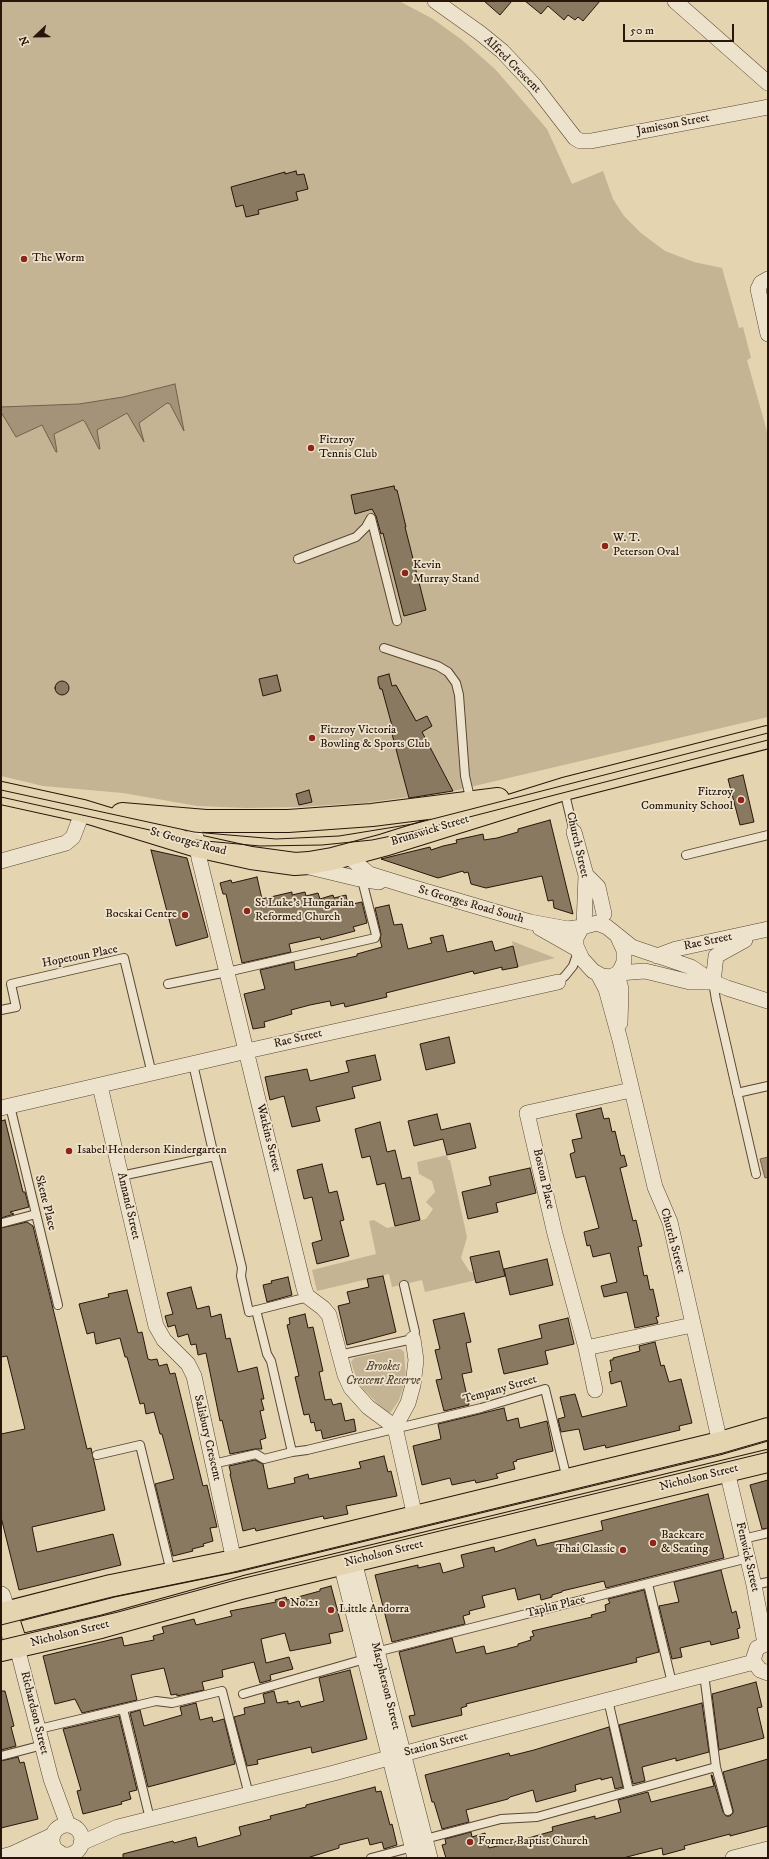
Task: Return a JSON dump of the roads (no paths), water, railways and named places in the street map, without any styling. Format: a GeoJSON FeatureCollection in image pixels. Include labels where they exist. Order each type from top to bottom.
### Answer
{"type":"FeatureCollection","features":[{"type":"Feature","properties":{"kind":"main road","name":"Brunswick Street"},"geometry":{"type":"LineString","coordinates":[[295,864],[332,859],[347,855],[435,830],[564,789],[768,737]]}},
{"type":"Feature","properties":{"kind":"main road","name":"Brunswick Street"},"geometry":{"type":"LineString","coordinates":[[288,821],[372,815],[471,803],[564,789]]}},
{"type":"Feature","properties":{"kind":"main road","name":"St Georges Road"},"geometry":{"type":"LineString","coordinates":[[1,793],[83,811],[197,846],[251,858],[295,864]]}},
{"type":"Feature","properties":{"kind":"main road","name":"St Georges Road"},"geometry":{"type":"LineString","coordinates":[[83,811],[193,820],[288,821]]}},
{"type":"Feature","properties":{"kind":"main road"},"geometry":{"type":"LineString","coordinates":[[9,1649],[3,1607],[234,1561],[720,1443],[768,1429]]}},
{"type":"Feature","properties":{"kind":"main road","name":"Nicholson Street"},"geometry":{"type":"LineString","coordinates":[[9,1649],[108,1625],[245,1587],[768,1462]]}},
{"type":"Feature","properties":{"kind":"street","name":"Alfred Crescent"},"geometry":{"type":"LineString","coordinates":[[435,1],[480,33],[502,52],[534,85],[579,140]]}},
{"type":"Feature","properties":{"kind":"street"},"geometry":{"type":"LineString","coordinates":[[675,1],[768,83]]}},
{"type":"Feature","properties":{"kind":"street","name":"Jamieson Street"},"geometry":{"type":"LineString","coordinates":[[579,140],[591,141],[768,107]]}},
{"type":"Feature","properties":{"kind":"street"},"geometry":{"type":"LineString","coordinates":[[765,287],[768,310]]}},
{"type":"Feature","properties":{"kind":"street"},"geometry":{"type":"LineString","coordinates":[[765,287],[758,294],[768,334]]}},
{"type":"Feature","properties":{"kind":"street"},"geometry":{"type":"LineString","coordinates":[[1,860],[66,843],[73,837],[83,811]]}},
{"type":"Feature","properties":{"kind":"street","name":"Watkins Street"},"geometry":{"type":"LineString","coordinates":[[193,820],[197,846],[246,1051],[300,1273],[305,1292],[308,1297]]}},
{"type":"Feature","properties":{"kind":"street","name":"Church Street"},"geometry":{"type":"LineString","coordinates":[[574,832],[586,875],[583,927]]}},
{"type":"Feature","properties":{"kind":"street","name":"St Georges Road South"},"geometry":{"type":"LineString","coordinates":[[347,855],[369,874],[412,888],[530,922],[568,929],[583,927]]}},
{"type":"Feature","properties":{"kind":"street","name":"St Georges Road South"},"geometry":{"type":"LineString","coordinates":[[295,864],[362,880],[412,888]]}},
{"type":"Feature","properties":{"kind":"street"},"geometry":{"type":"LineString","coordinates":[[586,875],[598,887],[604,914]]}},
{"type":"Feature","properties":{"kind":"street","name":"St Georges Road South"},"geometry":{"type":"LineString","coordinates":[[530,922],[578,950]]}},
{"type":"Feature","properties":{"kind":"street"},"geometry":{"type":"LineString","coordinates":[[713,982],[690,982],[645,971],[618,973],[608,977],[598,974],[591,969],[578,950],[576,938],[583,927],[594,923],[602,924],[632,947],[691,967],[713,982],[735,991],[768,1001]]}},
{"type":"Feature","properties":{"kind":"street","name":"Rae Street"},"geometry":{"type":"LineString","coordinates":[[657,956],[676,949],[764,930]]}},
{"type":"Feature","properties":{"kind":"street","name":"Rae Street"},"geometry":{"type":"LineString","coordinates":[[713,982],[716,956],[764,930]]}},
{"type":"Feature","properties":{"kind":"street"},"geometry":{"type":"LineString","coordinates":[[617,935],[622,942],[624,953],[622,966],[618,973]]}},
{"type":"Feature","properties":{"kind":"street","name":"Church Street"},"geometry":{"type":"LineString","coordinates":[[618,973],[621,991],[620,1040]]}},
{"type":"Feature","properties":{"kind":"street","name":"Church Street"},"geometry":{"type":"LineString","coordinates":[[598,974],[606,989],[620,1040],[655,1187],[670,1222],[720,1443]]}},
{"type":"Feature","properties":{"kind":"street","name":"Rae Street"},"geometry":{"type":"LineString","coordinates":[[5,1108],[246,1051],[558,982]]}},
{"type":"Feature","properties":{"kind":"street","name":"Annand Street"},"geometry":{"type":"LineString","coordinates":[[100,1086],[156,1326]]}},
{"type":"Feature","properties":{"kind":"street","name":"Boston Place"},"geometry":{"type":"LineString","coordinates":[[595,1390],[586,1348],[555,1234],[527,1113],[631,1090]]}},
{"type":"Feature","properties":{"kind":"street"},"geometry":{"type":"LineString","coordinates":[[308,1297],[323,1308],[329,1316],[345,1375],[355,1392],[373,1411],[395,1428],[415,1517]]}},
{"type":"Feature","properties":{"kind":"street"},"geometry":{"type":"LineString","coordinates":[[586,1348],[692,1324]]}},
{"type":"Feature","properties":{"kind":"street","name":"Salisbury Crescent"},"geometry":{"type":"LineString","coordinates":[[156,1326],[164,1340],[188,1364],[194,1376],[234,1561]]}},
{"type":"Feature","properties":{"kind":"street"},"geometry":{"type":"LineString","coordinates":[[395,1428],[408,1403],[413,1385],[416,1360],[413,1339]]}},
{"type":"Feature","properties":{"kind":"street","name":"Fenwick Street"},"geometry":{"type":"LineString","coordinates":[[727,1471],[748,1558],[761,1583],[767,1643]]}},
{"type":"Feature","properties":{"kind":"street","name":"Macpherson Street"},"geometry":{"type":"LineString","coordinates":[[348,1563],[368,1656],[420,1847],[430,1858]]}},
{"type":"Feature","properties":{"kind":"street"},"geometry":{"type":"LineString","coordinates":[[767,1643],[757,1648],[754,1662],[760,1670],[768,1673]]}},
{"type":"Feature","properties":{"kind":"street","name":"Richardson Street"},"geometry":{"type":"LineString","coordinates":[[9,1649],[39,1729],[51,1779],[72,1827]]}},
{"type":"Feature","properties":{"kind":"street","name":"Station Street"},"geometry":{"type":"LineString","coordinates":[[72,1827],[118,1827],[249,1795],[396,1755],[754,1662]]}},
{"type":"Feature","properties":{"kind":"street","name":"Richardson Street"},"geometry":{"type":"LineString","coordinates":[[51,1779],[53,1834]]}},
{"type":"Feature","properties":{"kind":"street"},"geometry":{"type":"LineString","coordinates":[[60,1827],[72,1827],[80,1835],[79,1850],[71,1854],[6,1856],[53,1834],[60,1827]]}},
{"type":"Feature","properties":{"kind":"street","name":"Station Street"},"geometry":{"type":"LineString","coordinates":[[79,1850],[118,1827]]}},
{"type":"Feature","properties":{"kind":"street"},"geometry":{"type":"LineString","coordinates":[[53,1834],[53,1845],[62,1855]]}},
{"type":"Feature","properties":{"kind":"street"},"geometry":{"type":"LineString","coordinates":[[733,1858],[768,1848]]}},
{"type":"Feature","properties":{"kind":"lane"},"geometry":{"type":"LineString","coordinates":[[298,559],[356,537],[366,527],[371,518],[397,621]]}},
{"type":"Feature","properties":{"kind":"lane"},"geometry":{"type":"LineString","coordinates":[[384,648],[438,666],[448,672],[456,683],[459,696],[465,776],[471,803]]}},
{"type":"Feature","properties":{"kind":"lane","name":"Church Street"},"geometry":{"type":"LineString","coordinates":[[564,789],[574,832]]}},
{"type":"Feature","properties":{"kind":"lane"},"geometry":{"type":"LineString","coordinates":[[686,855],[768,835]]}},
{"type":"Feature","properties":{"kind":"lane"},"geometry":{"type":"LineString","coordinates":[[168,984],[375,938],[376,935],[362,880]]}},
{"type":"Feature","properties":{"kind":"lane","name":"Rae Street"},"geometry":{"type":"LineString","coordinates":[[558,982],[573,966],[578,950]]}},
{"type":"Feature","properties":{"kind":"lane","name":"Hopetoun Place"},"geometry":{"type":"LineString","coordinates":[[1,1010],[16,1007],[11,984],[124,958],[152,1074]]}},
{"type":"Feature","properties":{"kind":"lane"},"geometry":{"type":"LineString","coordinates":[[713,982],[756,1174]]}},
{"type":"Feature","properties":{"kind":"lane"},"geometry":{"type":"LineString","coordinates":[[193,1064],[242,1268],[241,1276],[249,1312],[308,1297]]}},
{"type":"Feature","properties":{"kind":"lane"},"geometry":{"type":"LineString","coordinates":[[737,1093],[768,1086]]}},
{"type":"Feature","properties":{"kind":"lane","name":"Skene Place"},"geometry":{"type":"LineString","coordinates":[[5,1108],[36,1214],[58,1305]]}},
{"type":"Feature","properties":{"kind":"lane"},"geometry":{"type":"LineString","coordinates":[[121,1176],[214,1156]]}},
{"type":"Feature","properties":{"kind":"lane"},"geometry":{"type":"LineString","coordinates":[[2,1223],[36,1214]]}},
{"type":"Feature","properties":{"kind":"lane"},"geometry":{"type":"LineString","coordinates":[[339,1355],[413,1339],[415,1332],[404,1285]]}},
{"type":"Feature","properties":{"kind":"lane"},"geometry":{"type":"LineString","coordinates":[[256,1310],[267,1354],[271,1361],[292,1452]]}},
{"type":"Feature","properties":{"kind":"lane","name":"Tempany Street"},"geometry":{"type":"LineString","coordinates":[[395,1428],[481,1408],[545,1389],[567,1479]]}},
{"type":"Feature","properties":{"kind":"lane"},"geometry":{"type":"LineString","coordinates":[[213,1464],[256,1454],[264,1459],[395,1428]]}},
{"type":"Feature","properties":{"kind":"lane"},"geometry":{"type":"LineString","coordinates":[[97,1455],[140,1445],[171,1573]]}},
{"type":"Feature","properties":{"kind":"lane"},"geometry":{"type":"LineString","coordinates":[[743,1539],[768,1533]]}},
{"type":"Feature","properties":{"kind":"lane","name":"Taplin Place"},"geometry":{"type":"LineString","coordinates":[[243,1694],[368,1656],[748,1558]]}},
{"type":"Feature","properties":{"kind":"lane"},"geometry":{"type":"LineString","coordinates":[[648,1584],[672,1683]]}},
{"type":"Feature","properties":{"kind":"lane"},"geometry":{"type":"LineString","coordinates":[[704,1674],[716,1767],[728,1811]]}},
{"type":"Feature","properties":{"kind":"lane"},"geometry":{"type":"LineString","coordinates":[[39,1729],[156,1701],[172,1703],[222,1691],[249,1795]]}},
{"type":"Feature","properties":{"kind":"lane"},"geometry":{"type":"LineString","coordinates":[[608,1700],[629,1791]]}},
{"type":"Feature","properties":{"kind":"lane"},"geometry":{"type":"LineString","coordinates":[[123,1709],[150,1819]]}},
{"type":"Feature","properties":{"kind":"lane"},"geometry":{"type":"LineString","coordinates":[[1,1756],[43,1745]]}},
{"type":"Feature","properties":{"kind":"lane"},"geometry":{"type":"LineString","coordinates":[[371,1858],[420,1847],[501,1819],[537,1817],[716,1767]]}},
{"type":"Feature","properties":{"kind":"tram line"},"geometry":{"type":"LineString","coordinates":[[1,790],[194,832],[276,839],[339,836],[413,824],[768,733]]}},
{"type":"Feature","properties":{"kind":"tram line"},"geometry":{"type":"LineString","coordinates":[[1,797],[195,840],[260,846],[322,845],[372,840],[415,831],[768,740]]}},
{"type":"Feature","properties":{"kind":"tram line"},"geometry":{"type":"LineString","coordinates":[[1,1625],[112,1597],[230,1573],[723,1453],[768,1440]]}},
{"type":"Feature","properties":{"kind":"tram line"},"geometry":{"type":"LineString","coordinates":[[1,1640],[118,1612],[232,1581],[768,1452]]}},
{"type":"Feature","properties":{"kind":"place","name":"The Worm"},"geometry":{"type":"Point","coordinates":[24,259]}},
{"type":"Feature","properties":{"kind":"place","name":"Fitzroy Tennis Club"},"geometry":{"type":"Point","coordinates":[311,448]}},
{"type":"Feature","properties":{"kind":"place","name":"W. T. Peterson Oval"},"geometry":{"type":"Point","coordinates":[605,546]}},
{"type":"Feature","properties":{"kind":"place","name":"Kevin Murray Stand"},"geometry":{"type":"Point","coordinates":[405,573]}},
{"type":"Feature","properties":{"kind":"place","name":"Fitzroy Victoria Bowling & Sports Club"},"geometry":{"type":"Point","coordinates":[312,738]}},
{"type":"Feature","properties":{"kind":"place","name":"Fitzroy Community School"},"geometry":{"type":"Point","coordinates":[741,800]}},
{"type":"Feature","properties":{"kind":"place","name":"St Luke's Hungarian Reformed Church"},"geometry":{"type":"Point","coordinates":[247,911]}},
{"type":"Feature","properties":{"kind":"place","name":"Bocskai Centre"},"geometry":{"type":"Point","coordinates":[185,915]}},
{"type":"Feature","properties":{"kind":"place","name":"Isabel Henderson Kindergarten"},"geometry":{"type":"Point","coordinates":[69,1151]}},
{"type":"Feature","properties":{"kind":"place","name":"Backcare & Seating"},"geometry":{"type":"Point","coordinates":[653,1543]}},
{"type":"Feature","properties":{"kind":"place","name":"Thai Classic"},"geometry":{"type":"Point","coordinates":[623,1550]}},
{"type":"Feature","properties":{"kind":"place","name":"No.21"},"geometry":{"type":"Point","coordinates":[282,1604]}},
{"type":"Feature","properties":{"kind":"place","name":"Little Andorra"},"geometry":{"type":"Point","coordinates":[331,1610]}},
{"type":"Feature","properties":{"kind":"place","name":"Former Baptist Church"},"geometry":{"type":"Point","coordinates":[470,1842]}},
{"type":"Feature","properties":{"kind":"park label","name":"Brookes Crescent Reserve"},"geometry":{"type":"Point","coordinates":[383,1375]}}]}
